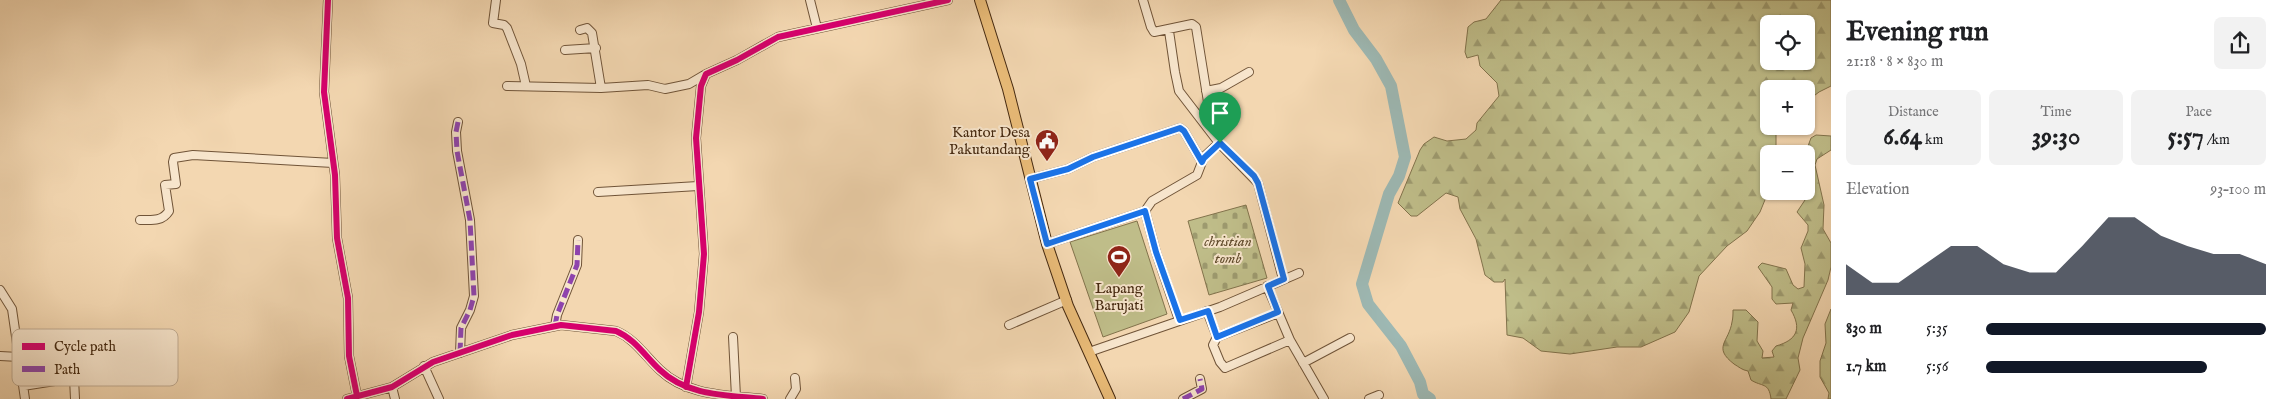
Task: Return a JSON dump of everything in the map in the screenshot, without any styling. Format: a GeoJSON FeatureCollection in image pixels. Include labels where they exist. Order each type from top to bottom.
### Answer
{"type":"FeatureCollection","features":[{"type":"Feature","properties":{"kind":"main road"},"geometry":{"type":"LineString","coordinates":[[980,0],[1008,88],[1047,244],[1066,300],[1110,399]]}},
{"type":"Feature","properties":{"kind":"street"},"geometry":{"type":"LineString","coordinates":[[328,0],[324,80],[333,163],[337,238],[348,298],[349,356],[357,396]]}},
{"type":"Feature","properties":{"kind":"street"},"geometry":{"type":"LineString","coordinates":[[496,0],[493,22],[504,25],[507,28],[521,64],[526,86]]}},
{"type":"Feature","properties":{"kind":"street"},"geometry":{"type":"LineString","coordinates":[[810,0],[817,28]]}},
{"type":"Feature","properties":{"kind":"street"},"geometry":{"type":"LineString","coordinates":[[507,86],[601,88],[648,85],[665,89],[689,84],[778,37],[948,0]]}},
{"type":"Feature","properties":{"kind":"street"},"geometry":{"type":"LineString","coordinates":[[1143,0],[1154,32],[1192,24],[1196,27],[1213,135]]}},
{"type":"Feature","properties":{"kind":"street"},"geometry":{"type":"LineString","coordinates":[[580,30],[590,30],[596,48],[601,88]]}},
{"type":"Feature","properties":{"kind":"street"},"geometry":{"type":"LineString","coordinates":[[1169,30],[1174,72],[1180,91],[1213,135],[1254,176],[1258,183],[1284,279]]}},
{"type":"Feature","properties":{"kind":"street"},"geometry":{"type":"LineString","coordinates":[[565,50],[596,48]]}},
{"type":"Feature","properties":{"kind":"street"},"geometry":{"type":"LineString","coordinates":[[1206,91],[1221,88],[1248,72]]}},
{"type":"Feature","properties":{"kind":"street"},"geometry":{"type":"LineString","coordinates":[[686,387],[699,312],[704,254],[696,138],[701,86],[706,74]]}},
{"type":"Feature","properties":{"kind":"street"},"geometry":{"type":"LineString","coordinates":[[458,122],[456,132],[457,151],[470,220],[474,296],[470,310],[460,328],[460,353]]}},
{"type":"Feature","properties":{"kind":"street"},"geometry":{"type":"LineString","coordinates":[[1030,179],[1068,169],[1093,157],[1180,128],[1184,131],[1202,162]]}},
{"type":"Feature","properties":{"kind":"street"},"geometry":{"type":"LineString","coordinates":[[1047,244],[1145,211],[1152,201],[1195,177],[1204,158],[1220,143]]}},
{"type":"Feature","properties":{"kind":"street"},"geometry":{"type":"LineString","coordinates":[[140,220],[160,219],[169,212],[165,185],[176,184],[174,158],[193,155],[333,163]]}},
{"type":"Feature","properties":{"kind":"street"},"geometry":{"type":"LineString","coordinates":[[598,192],[698,186]]}},
{"type":"Feature","properties":{"kind":"street"},"geometry":{"type":"LineString","coordinates":[[1145,211],[1156,252],[1180,320]]}},
{"type":"Feature","properties":{"kind":"street"},"geometry":{"type":"LineString","coordinates":[[555,326],[557,315],[577,265],[578,240]]}},
{"type":"Feature","properties":{"kind":"street"},"geometry":{"type":"LineString","coordinates":[[1089,352],[1208,311],[1299,273]]}},
{"type":"Feature","properties":{"kind":"street"},"geometry":{"type":"LineString","coordinates":[[1268,286],[1290,340],[1324,399]]}},
{"type":"Feature","properties":{"kind":"street"},"geometry":{"type":"LineString","coordinates":[[0,290],[12,309],[16,329]]}},
{"type":"Feature","properties":{"kind":"street"},"geometry":{"type":"LineString","coordinates":[[1009,325],[1066,300]]}},
{"type":"Feature","properties":{"kind":"street"},"geometry":{"type":"LineString","coordinates":[[1208,311],[1217,337]]}},
{"type":"Feature","properties":{"kind":"street"},"geometry":{"type":"LineString","coordinates":[[1278,312],[1217,337],[1213,345],[1220,362],[1225,368],[1290,340]]}},
{"type":"Feature","properties":{"kind":"street"},"geometry":{"type":"LineString","coordinates":[[347,399],[392,387],[424,366],[460,353],[512,335],[555,326],[616,331],[633,341],[660,370],[686,387],[736,397],[763,399]]}},
{"type":"Feature","properties":{"kind":"street"},"geometry":{"type":"LineString","coordinates":[[733,337],[736,397]]}},
{"type":"Feature","properties":{"kind":"street"},"geometry":{"type":"LineString","coordinates":[[1304,363],[1350,338]]}},
{"type":"Feature","properties":{"kind":"street"},"geometry":{"type":"LineString","coordinates":[[424,366],[439,399]]}},
{"type":"Feature","properties":{"kind":"street"},"geometry":{"type":"LineString","coordinates":[[790,399],[796,389],[795,378]]}},
{"type":"Feature","properties":{"kind":"street"},"geometry":{"type":"LineString","coordinates":[[1183,399],[1202,389],[1200,379]]}},
{"type":"Feature","properties":{"kind":"street"},"geometry":{"type":"LineString","coordinates":[[23,386],[25,399]]}},
{"type":"Feature","properties":{"kind":"street"},"geometry":{"type":"LineString","coordinates":[[74,386],[75,399]]}},
{"type":"Feature","properties":{"kind":"street"},"geometry":{"type":"LineString","coordinates":[[392,387],[395,399]]}},
{"type":"Feature","properties":{"kind":"street"},"geometry":{"type":"LineString","coordinates":[[1369,399],[1379,394]]}},
{"type":"Feature","properties":{"kind":"green space"},"geometry":{"type":"Polygon","coordinates":[[[1501,0],[1831,0],[1831,86],[1815,95],[1815,80],[1760,80],[1760,135],[1776,135],[1776,145],[1760,145],[1760,200],[1765,200],[1760,212],[1747,231],[1727,246],[1699,276],[1689,312],[1675,332],[1641,347],[1617,347],[1570,354],[1541,351],[1523,338],[1507,335],[1505,279],[1503,282],[1494,282],[1485,275],[1476,239],[1460,209],[1458,197],[1446,193],[1417,216],[1411,216],[1398,203],[1424,144],[1434,137],[1447,141],[1466,139],[1476,130],[1477,123],[1499,96],[1497,83],[1480,66],[1478,55],[1467,58],[1465,52],[1468,27],[1474,22],[1486,19],[1501,0]]]}},
{"type":"Feature","properties":{"kind":"green space"},"geometry":{"type":"Polygon","coordinates":[[[1816,135],[1831,136],[1831,150],[1817,159],[1815,165],[1815,145],[1808,145],[1811,138],[1816,135]]]}},
{"type":"Feature","properties":{"kind":"green space"},"geometry":{"type":"Polygon","coordinates":[[[1815,165],[1824,205],[1823,229],[1831,243],[1831,267],[1828,280],[1803,338],[1798,358],[1800,370],[1786,399],[1771,399],[1767,387],[1751,380],[1748,371],[1727,358],[1723,349],[1733,319],[1733,310],[1746,310],[1758,322],[1757,341],[1763,351],[1762,358],[1774,357],[1772,351],[1776,346],[1789,341],[1793,337],[1797,328],[1791,310],[1793,303],[1776,304],[1772,299],[1772,287],[1758,267],[1762,263],[1786,269],[1793,285],[1798,289],[1804,287],[1805,264],[1801,248],[1808,231],[1808,225],[1797,212],[1805,200],[1815,200],[1815,165]]]}},
{"type":"Feature","properties":{"kind":"green space","name":"christian tomb"},"geometry":{"type":"Polygon","coordinates":[[[1246,205],[1267,278],[1209,295],[1188,221],[1246,205]]]}},
{"type":"Feature","properties":{"kind":"green space","name":"Lapang Barujati"},"geometry":{"type":"Polygon","coordinates":[[[1137,221],[1167,314],[1103,337],[1070,242],[1137,221]]]}},
{"type":"Feature","properties":{"kind":"green space"},"geometry":{"type":"Polygon","coordinates":[[[1831,309],[1831,399],[1828,399],[1829,393],[1820,377],[1820,361],[1826,343],[1825,324],[1831,309]]]}},
{"type":"Feature","properties":{"kind":"waterway"},"geometry":{"type":"LineString","coordinates":[[1339,0],[1354,30],[1376,59],[1391,86],[1405,157],[1399,176],[1389,194],[1362,284],[1368,304],[1401,346],[1420,382],[1423,394],[1430,399]]}},
{"type":"Feature","properties":{"kind":"marked path"},"geometry":{"type":"LineString","coordinates":[[458,122],[456,132],[457,151],[470,220],[474,296],[470,310],[461,328],[460,353]]}},
{"type":"Feature","properties":{"kind":"marked path"},"geometry":{"type":"LineString","coordinates":[[1030,179],[1068,169],[1093,157],[1180,128],[1184,131],[1202,162]]}},
{"type":"Feature","properties":{"kind":"marked path"},"geometry":{"type":"LineString","coordinates":[[555,326],[557,315],[577,265],[578,240]]}},
{"type":"Feature","properties":{"kind":"marked path"},"geometry":{"type":"LineString","coordinates":[[1183,399],[1202,389],[1200,379]]}},
{"type":"Feature","properties":{"kind":"cycle path"},"geometry":{"type":"LineString","coordinates":[[328,0],[324,92],[335,175],[337,238],[348,298],[349,356],[357,396]]}},
{"type":"Feature","properties":{"kind":"cycle path"},"geometry":{"type":"LineString","coordinates":[[686,387],[699,312],[704,254],[696,138],[701,86],[706,74],[737,60],[778,37],[948,0]]}},
{"type":"Feature","properties":{"kind":"cycle path"},"geometry":{"type":"LineString","coordinates":[[347,399],[392,387],[433,362],[512,335],[561,325],[616,331],[623,334],[671,379],[695,390],[763,399]]}},
{"type":"Feature","properties":{"kind":"place","name":"Kantor Desa Pakutandang"},"geometry":{"type":"Point","coordinates":[1047,162]}},
{"type":"Feature","properties":{"kind":"place","name":"Lapang Barujati"},"geometry":{"type":"Point","coordinates":[1119,278]}},
{"type":"Feature","properties":{"kind":"route"},"geometry":{"type":"LineString","coordinates":[[1180,128],[1184,131],[1202,162],[1220,143],[1234,159],[1254,176],[1258,183],[1284,279],[1268,286],[1278,312],[1263,320],[1217,337],[1208,311],[1180,320],[1156,252],[1145,211],[1047,244],[1030,179],[1068,169],[1093,157],[1180,128]]}}]}
